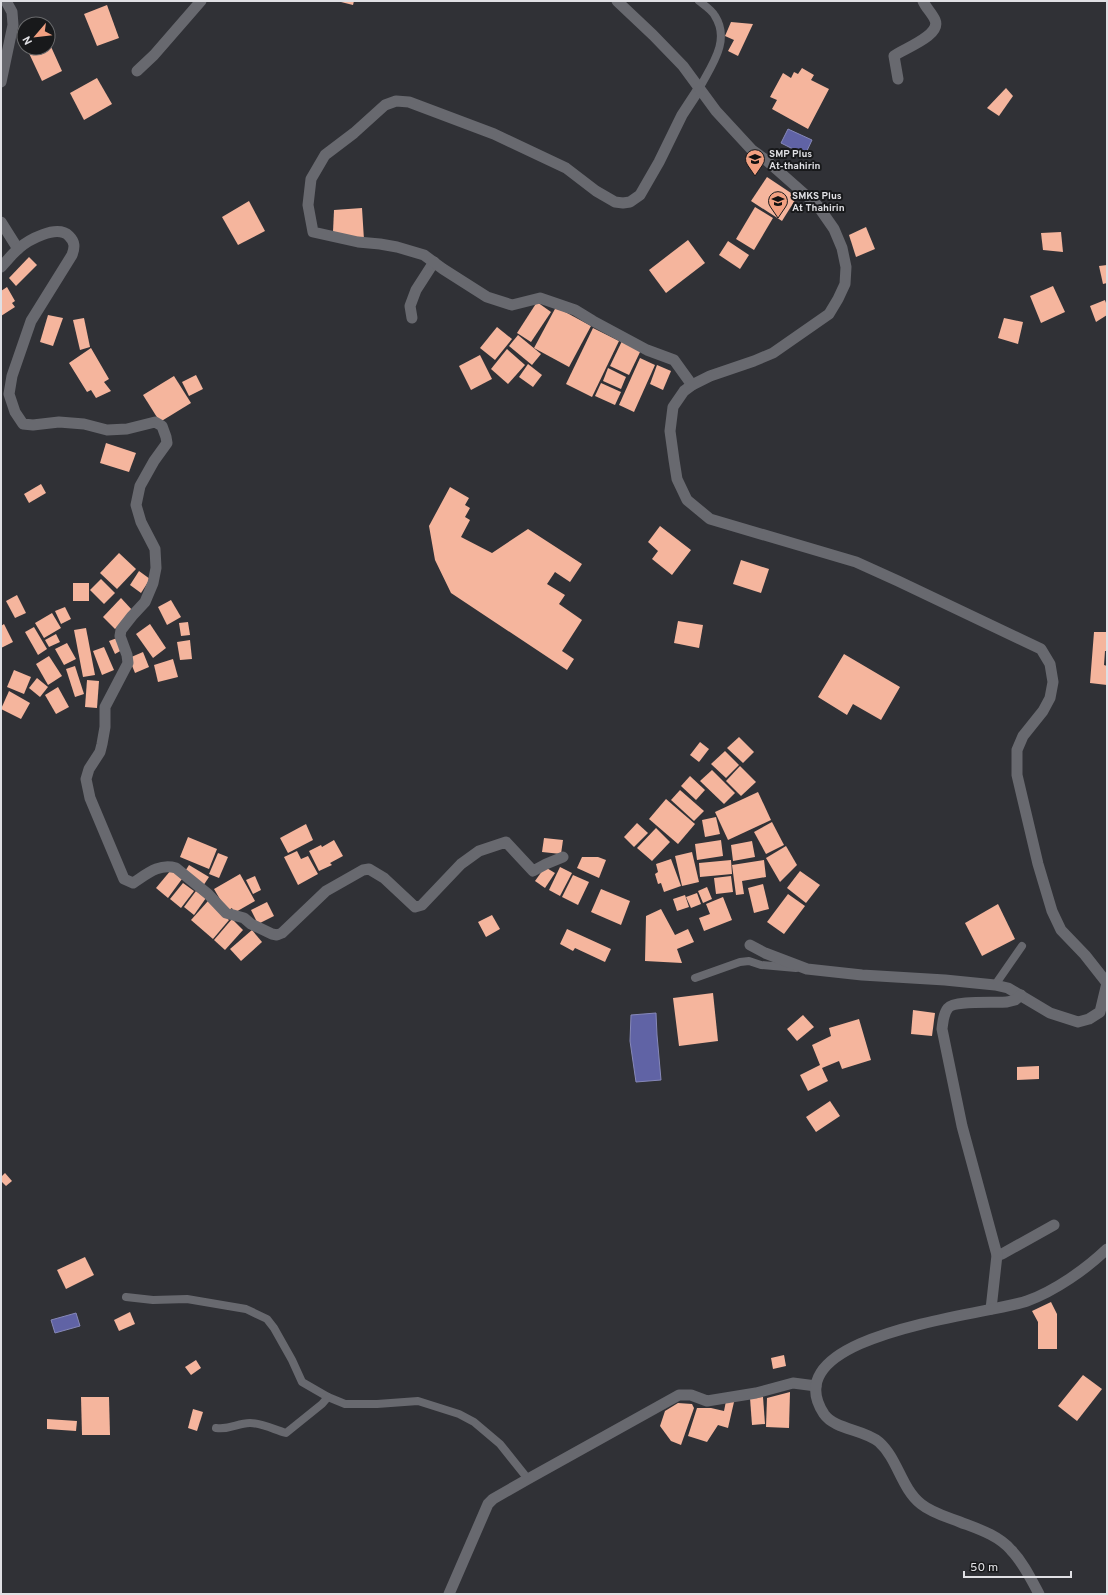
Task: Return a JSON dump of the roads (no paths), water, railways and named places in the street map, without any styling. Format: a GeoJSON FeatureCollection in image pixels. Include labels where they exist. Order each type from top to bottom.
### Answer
{"type":"FeatureCollection","features":[{"type":"Feature","properties":{"kind":"street"},"geometry":{"type":"LineString","coordinates":[[1,82],[13,25],[12,12],[6,1]]}},
{"type":"Feature","properties":{"kind":"street"},"geometry":{"type":"LineString","coordinates":[[137,71],[154,55],[201,1]]}},
{"type":"Feature","properties":{"kind":"street"},"geometry":{"type":"LineString","coordinates":[[617,1],[654,35],[683,66],[716,111],[752,150],[766,160],[818,206],[834,229],[842,248],[846,267],[845,284],[829,314],[773,353],[710,376],[692,385],[684,391],[673,407],[670,431],[674,460],[677,479],[687,500],[710,519],[856,562],[1041,649],[1050,664],[1053,682],[1050,698],[1043,711],[1023,736],[1017,750],[1017,775],[1036,857],[1052,912],[1061,930],[1085,955],[1107,983],[1100,1012],[1089,1019],[1078,1022],[1050,1012],[1008,988],[994,985],[945,980],[862,975],[807,969],[765,953],[750,945]]}},
{"type":"Feature","properties":{"kind":"street"},"geometry":{"type":"LineString","coordinates":[[898,79],[894,56],[925,39],[936,26],[936,21],[923,1]]}},
{"type":"Feature","properties":{"kind":"street"},"geometry":{"type":"LineString","coordinates":[[692,385],[674,360],[647,350],[593,321],[576,310],[540,298],[512,305],[487,297],[442,269],[424,255],[397,247],[358,242],[313,232],[308,205],[311,179],[325,155],[354,133],[385,105],[396,101],[409,102],[494,134],[566,168],[596,191],[615,202],[630,202],[640,195],[659,162],[682,115],[699,88]]}},
{"type":"Feature","properties":{"kind":"street"},"geometry":{"type":"LineString","coordinates":[[1,222],[18,249]]}},
{"type":"Feature","properties":{"kind":"street"},"geometry":{"type":"LineString","coordinates":[[1,267],[18,249],[34,238],[57,231],[67,234],[73,239],[75,247],[72,255],[31,321],[12,376],[9,394],[15,412],[23,424],[34,425],[60,422],[84,424],[107,430],[128,429],[155,422],[162,426],[166,437],[167,443],[154,461],[140,486],[136,505],[141,522],[155,549],[156,568],[153,583],[145,602],[121,630],[120,636],[127,655],[128,664],[105,707],[105,727],[100,752],[89,769],[86,779],[92,804],[124,879],[133,883],[161,866],[176,868],[208,894],[226,913],[244,918],[251,924],[276,935],[282,933],[326,891],[363,870],[369,869],[384,878],[415,907],[422,905],[461,864],[479,851],[506,842],[533,871],[564,857]]}},
{"type":"Feature","properties":{"kind":"street"},"geometry":{"type":"LineString","coordinates":[[412,318],[410,306],[416,290],[434,262]]}},
{"type":"Feature","properties":{"kind":"street"},"geometry":{"type":"LineString","coordinates":[[991,1309],[998,1255],[962,1126],[942,1029],[943,1018],[947,1008],[957,1003],[1007,1002],[1015,1000],[1020,995]]}},
{"type":"Feature","properties":{"kind":"street"},"geometry":{"type":"LineString","coordinates":[[998,1255],[1054,1225]]}},
{"type":"Feature","properties":{"kind":"street"},"geometry":{"type":"LineString","coordinates":[[1040,1594],[1019,1559],[1004,1543],[980,1530],[927,1509],[910,1492],[889,1455],[879,1442],[869,1435],[835,1423],[829,1419],[824,1414],[816,1397],[816,1386],[822,1370],[830,1361],[855,1346],[939,1319],[1027,1301],[1042,1295],[1083,1268],[1107,1249]]}},
{"type":"Feature","properties":{"kind":"street"},"geometry":{"type":"LineString","coordinates":[[449,1594],[488,1504],[493,1499],[528,1479],[679,1395],[691,1395],[707,1401],[756,1393],[793,1383],[816,1386]]}},
{"type":"Feature","properties":{"kind":"lane"},"geometry":{"type":"LineString","coordinates":[[699,1],[715,15],[722,37],[718,52],[699,88]]}},
{"type":"Feature","properties":{"kind":"lane"},"geometry":{"type":"LineString","coordinates":[[994,985],[1022,946]]}},
{"type":"Feature","properties":{"kind":"lane"},"geometry":{"type":"LineString","coordinates":[[695,978],[740,962],[749,961],[761,965],[807,969]]}},
{"type":"Feature","properties":{"kind":"lane"},"geometry":{"type":"LineString","coordinates":[[126,1298],[153,1300],[187,1299],[246,1309],[267,1319],[274,1328],[292,1360],[302,1382],[328,1397],[345,1404],[377,1404],[418,1401],[459,1414],[474,1422],[500,1444],[528,1479]]}},
{"type":"Feature","properties":{"kind":"lane"},"geometry":{"type":"LineString","coordinates":[[216,1428],[225,1429],[241,1424],[253,1423],[286,1433],[322,1404],[328,1397]]}},
{"type":"Feature","properties":{"kind":"water"},"geometry":{"type":"Polygon","coordinates":[[[788,129],[812,140],[805,155],[781,143],[788,129]]]}},
{"type":"Feature","properties":{"kind":"water"},"geometry":{"type":"Polygon","coordinates":[[[656,1013],[661,1080],[636,1082],[630,1041],[631,1015],[656,1013]]]}},
{"type":"Feature","properties":{"kind":"water"},"geometry":{"type":"Polygon","coordinates":[[[76,1313],[80,1326],[55,1333],[51,1320],[76,1313]]]}},
{"type":"Feature","properties":{"kind":"place","name":"SMP Plus At-thahirin"},"geometry":{"type":"Point","coordinates":[755,176]}},
{"type":"Feature","properties":{"kind":"place","name":"SMKS Plus At Thahirin"},"geometry":{"type":"Point","coordinates":[778,218]}}]}
